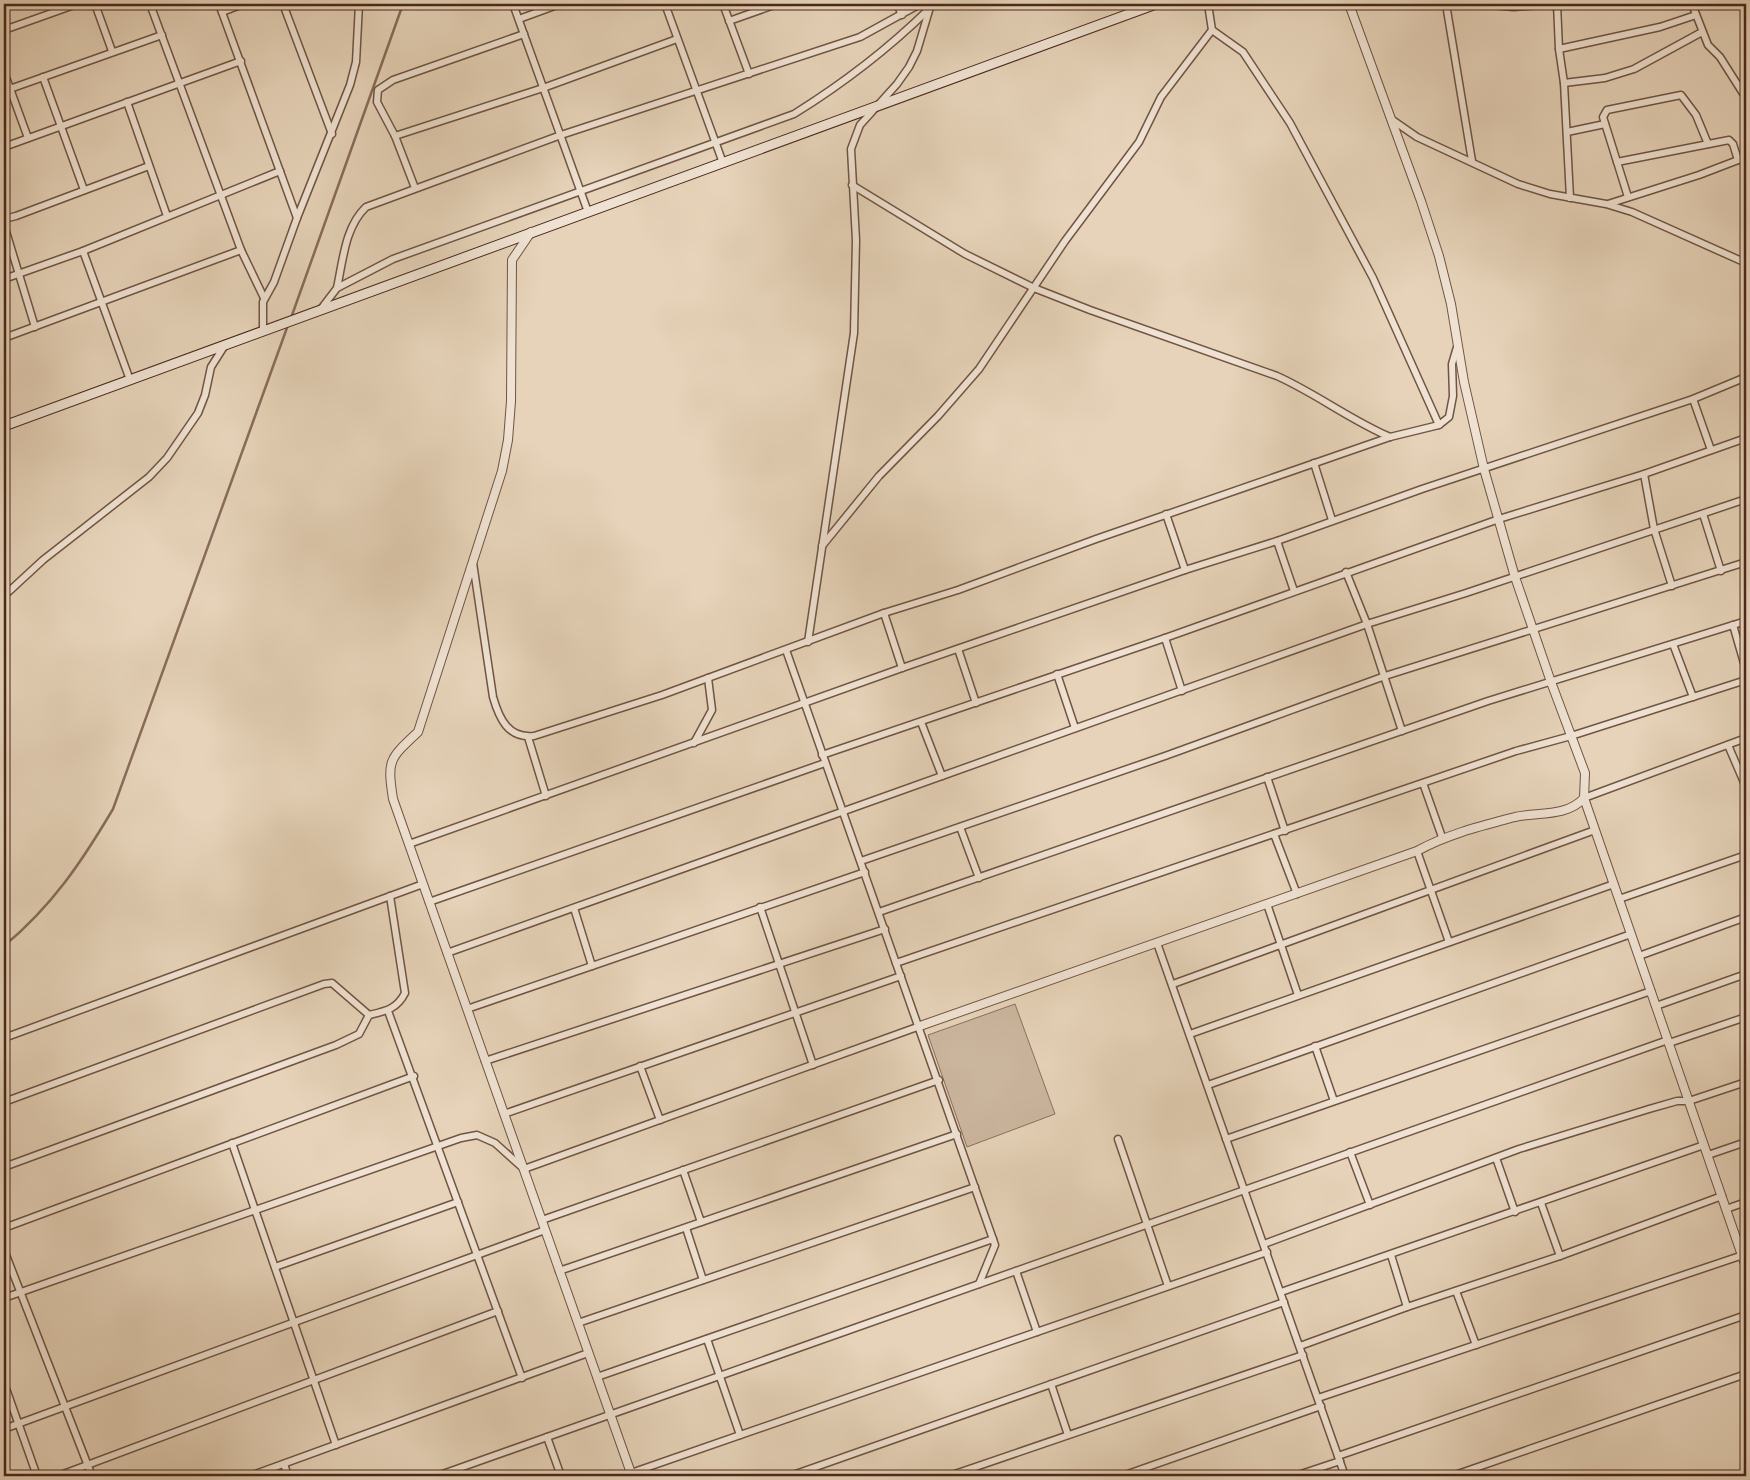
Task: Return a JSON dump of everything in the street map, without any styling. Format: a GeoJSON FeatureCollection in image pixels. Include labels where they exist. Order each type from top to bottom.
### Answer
{"type":"FeatureCollection","features":[{"type":"Feature","properties":{"kind":"main road"},"geometry":{"type":"LineString","coordinates":[[4,424],[130,380],[1156,4]]}},
{"type":"Feature","properties":{"kind":"street"},"geometry":{"type":"LineString","coordinates":[[4,30],[77,4]]}},
{"type":"Feature","properties":{"kind":"street"},"geometry":{"type":"LineString","coordinates":[[95,4],[112,51]]}},
{"type":"Feature","properties":{"kind":"street"},"geometry":{"type":"LineString","coordinates":[[150,4],[241,250],[264,298]]}},
{"type":"Feature","properties":{"kind":"street"},"geometry":{"type":"LineString","coordinates":[[219,4],[297,218]]}},
{"type":"Feature","properties":{"kind":"street"},"geometry":{"type":"LineString","coordinates":[[222,12],[243,4]]}},
{"type":"Feature","properties":{"kind":"street"},"geometry":{"type":"LineString","coordinates":[[283,4],[332,134]]}},
{"type":"Feature","properties":{"kind":"street"},"geometry":{"type":"LineString","coordinates":[[263,330],[262,307],[264,298],[274,282],[297,218],[344,104],[356,62],[359,4]]}},
{"type":"Feature","properties":{"kind":"street"},"geometry":{"type":"LineString","coordinates":[[514,4],[588,212]]}},
{"type":"Feature","properties":{"kind":"street"},"geometry":{"type":"LineString","coordinates":[[519,19],[560,4]]}},
{"type":"Feature","properties":{"kind":"street"},"geometry":{"type":"LineString","coordinates":[[665,4],[722,162]]}},
{"type":"Feature","properties":{"kind":"street"},"geometry":{"type":"LineString","coordinates":[[722,4],[749,74]]}},
{"type":"Feature","properties":{"kind":"street"},"geometry":{"type":"LineString","coordinates":[[729,21],[777,4]]}},
{"type":"Feature","properties":{"kind":"street"},"geometry":{"type":"LineString","coordinates":[[897,4],[902,15]]}},
{"type":"Feature","properties":{"kind":"street"},"geometry":{"type":"LineString","coordinates":[[321,309],[337,288],[350,228],[357,216],[366,207],[560,136],[860,38],[920,4]]}},
{"type":"Feature","properties":{"kind":"street"},"geometry":{"type":"LineString","coordinates":[[1208,4],[1212,30],[1243,52],[1290,123],[1372,278],[1439,425]]}},
{"type":"Feature","properties":{"kind":"street"},"geometry":{"type":"LineString","coordinates":[[1349,4],[1439,256],[1451,304],[1484,469],[1515,577],[1585,773],[1584,798],[1726,1210],[1744,1255],[1746,1267]]}},
{"type":"Feature","properties":{"kind":"street"},"geometry":{"type":"LineString","coordinates":[[1446,4],[1472,161]]}},
{"type":"Feature","properties":{"kind":"street"},"geometry":{"type":"LineString","coordinates":[[1479,4],[1514,7],[1555,4],[1564,82],[1570,198]]}},
{"type":"Feature","properties":{"kind":"street"},"geometry":{"type":"LineString","coordinates":[[1692,4],[1708,45],[1720,57],[1746,98]]}},
{"type":"Feature","properties":{"kind":"street"},"geometry":{"type":"LineString","coordinates":[[808,642],[854,333],[856,240],[850,159],[853,142],[860,125],[879,105],[909,67],[917,51],[930,6]]}},
{"type":"Feature","properties":{"kind":"street"},"geometry":{"type":"LineString","coordinates":[[337,288],[393,259],[779,120],[811,104],[844,81],[898,40],[930,6]]}},
{"type":"Feature","properties":{"kind":"street"},"geometry":{"type":"LineString","coordinates":[[1559,49],[1660,27],[1696,15]]}},
{"type":"Feature","properties":{"kind":"street"},"geometry":{"type":"LineString","coordinates":[[822,546],[879,476],[938,416],[979,369],[1065,242],[1139,142],[1161,97],[1212,30]]}},
{"type":"Feature","properties":{"kind":"street"},"geometry":{"type":"LineString","coordinates":[[1564,82],[1605,78],[1634,69],[1702,32]]}},
{"type":"Feature","properties":{"kind":"street"},"geometry":{"type":"LineString","coordinates":[[415,188],[395,136],[377,102],[378,90],[384,84],[524,34]]}},
{"type":"Feature","properties":{"kind":"street"},"geometry":{"type":"LineString","coordinates":[[7,90],[112,51],[162,35]]}},
{"type":"Feature","properties":{"kind":"street"},"geometry":{"type":"LineString","coordinates":[[395,136],[544,88],[677,40]]}},
{"type":"Feature","properties":{"kind":"street"},"geometry":{"type":"LineString","coordinates":[[4,146],[241,61]]}},
{"type":"Feature","properties":{"kind":"street"},"geometry":{"type":"LineString","coordinates":[[4,72],[7,90],[28,138]]}},
{"type":"Feature","properties":{"kind":"street"},"geometry":{"type":"LineString","coordinates":[[43,77],[84,190]]}},
{"type":"Feature","properties":{"kind":"street"},"geometry":{"type":"LineString","coordinates":[[1628,197],[1605,124],[1603,115],[1607,110],[1681,95],[1696,116],[1708,144]]}},
{"type":"Feature","properties":{"kind":"street"},"geometry":{"type":"LineString","coordinates":[[128,102],[167,216]]}},
{"type":"Feature","properties":{"kind":"street"},"geometry":{"type":"LineString","coordinates":[[1391,119],[1417,137],[1518,184],[1570,198],[1606,204],[1632,212],[1673,229],[1746,264]]}},
{"type":"Feature","properties":{"kind":"street"},"geometry":{"type":"LineString","coordinates":[[1567,132],[1605,124]]}},
{"type":"Feature","properties":{"kind":"street"},"geometry":{"type":"LineString","coordinates":[[1617,162],[1732,141],[1738,160]]}},
{"type":"Feature","properties":{"kind":"street"},"geometry":{"type":"LineString","coordinates":[[1606,204],[1746,157]]}},
{"type":"Feature","properties":{"kind":"street"},"geometry":{"type":"LineString","coordinates":[[4,218],[16,216],[149,166]]}},
{"type":"Feature","properties":{"kind":"street"},"geometry":{"type":"LineString","coordinates":[[4,279],[83,251],[280,170]]}},
{"type":"Feature","properties":{"kind":"street"},"geometry":{"type":"LineString","coordinates":[[852,185],[965,254],[1034,288],[1090,310],[1277,376],[1304,388],[1346,417],[1390,437]]}},
{"type":"Feature","properties":{"kind":"street"},"geometry":{"type":"LineString","coordinates":[[4,225],[35,327]]}},
{"type":"Feature","properties":{"kind":"street"},"geometry":{"type":"LineString","coordinates":[[531,232],[512,260],[510,279],[513,321],[508,440],[502,471],[418,732],[394,753],[389,770],[393,799],[631,1475],[740,1435],[1267,1252]]}},
{"type":"Feature","properties":{"kind":"street"},"geometry":{"type":"LineString","coordinates":[[4,338],[241,250]]}},
{"type":"Feature","properties":{"kind":"street"},"geometry":{"type":"LineString","coordinates":[[83,251],[130,380]]}},
{"type":"Feature","properties":{"kind":"street"},"geometry":{"type":"LineString","coordinates":[[4,596],[38,565],[149,477],[167,458],[198,413],[205,395],[211,367],[226,344]]}},
{"type":"Feature","properties":{"kind":"street"},"geometry":{"type":"LineString","coordinates":[[473,563],[493,697],[499,717],[506,727],[523,737],[528,737],[566,727],[708,678],[884,613],[958,590],[1166,514],[1314,463],[1390,437],[1439,425],[1449,416],[1452,408],[1452,364],[1458,345]]}},
{"type":"Feature","properties":{"kind":"street"},"geometry":{"type":"LineString","coordinates":[[409,844],[902,668],[1185,570],[1277,541],[1332,520],[1693,399],[1746,378]]}},
{"type":"Feature","properties":{"kind":"street"},"geometry":{"type":"LineString","coordinates":[[1693,399],[1711,450]]}},
{"type":"Feature","properties":{"kind":"street"},"geometry":{"type":"LineString","coordinates":[[822,756],[1165,638],[1498,519],[1644,474],[1746,438]]}},
{"type":"Feature","properties":{"kind":"street"},"geometry":{"type":"LineString","coordinates":[[1314,463],[1332,520]]}},
{"type":"Feature","properties":{"kind":"street"},"geometry":{"type":"LineString","coordinates":[[1644,474],[1654,529],[1672,586]]}},
{"type":"Feature","properties":{"kind":"street"},"geometry":{"type":"LineString","coordinates":[[447,953],[1075,728],[1182,692],[1367,624],[1515,577],[1746,499]]}},
{"type":"Feature","properties":{"kind":"street"},"geometry":{"type":"LineString","coordinates":[[1166,514],[1185,570]]}},
{"type":"Feature","properties":{"kind":"street"},"geometry":{"type":"LineString","coordinates":[[1703,514],[1721,571]]}},
{"type":"Feature","properties":{"kind":"street"},"geometry":{"type":"LineString","coordinates":[[1277,541],[1294,591]]}},
{"type":"Feature","properties":{"kind":"street"},"geometry":{"type":"LineString","coordinates":[[861,861],[1385,676],[1534,631],[1746,562]]}},
{"type":"Feature","properties":{"kind":"street"},"geometry":{"type":"LineString","coordinates":[[1346,572],[1367,624],[1402,731]]}},
{"type":"Feature","properties":{"kind":"street"},"geometry":{"type":"LineString","coordinates":[[884,613],[902,668]]}},
{"type":"Feature","properties":{"kind":"street"},"geometry":{"type":"LineString","coordinates":[[879,912],[1402,731],[1746,621]]}},
{"type":"Feature","properties":{"kind":"street"},"geometry":{"type":"LineString","coordinates":[[1733,625],[1746,670]]}},
{"type":"Feature","properties":{"kind":"street"},"geometry":{"type":"LineString","coordinates":[[1165,638],[1182,692]]}},
{"type":"Feature","properties":{"kind":"street"},"geometry":{"type":"LineString","coordinates":[[1673,644],[1693,697]]}},
{"type":"Feature","properties":{"kind":"street"},"geometry":{"type":"LineString","coordinates":[[958,649],[976,703]]}},
{"type":"Feature","properties":{"kind":"street"},"geometry":{"type":"LineString","coordinates":[[786,650],[822,756],[920,1026],[995,1245],[979,1284]]}},
{"type":"Feature","properties":{"kind":"street"},"geometry":{"type":"LineString","coordinates":[[1057,674],[1075,728]]}},
{"type":"Feature","properties":{"kind":"street"},"geometry":{"type":"LineString","coordinates":[[694,743],[712,710],[708,678]]}},
{"type":"Feature","properties":{"kind":"street"},"geometry":{"type":"LineString","coordinates":[[896,962],[1284,831],[1516,750],[1571,736],[1746,680]]}},
{"type":"Feature","properties":{"kind":"street"},"geometry":{"type":"LineString","coordinates":[[922,722],[942,776]]}},
{"type":"Feature","properties":{"kind":"street"},"geometry":{"type":"LineString","coordinates":[[528,737],[546,796]]}},
{"type":"Feature","properties":{"kind":"street"},"geometry":{"type":"LineString","coordinates":[[524,1169],[920,1026],[1417,851],[1442,837],[1519,816],[1570,809],[1584,798],[1746,738]]}},
{"type":"Feature","properties":{"kind":"street"},"geometry":{"type":"LineString","coordinates":[[1728,745],[1746,787]]}},
{"type":"Feature","properties":{"kind":"street"},"geometry":{"type":"LineString","coordinates":[[429,902],[825,763]]}},
{"type":"Feature","properties":{"kind":"street"},"geometry":{"type":"LineString","coordinates":[[1267,778],[1284,831]]}},
{"type":"Feature","properties":{"kind":"street"},"geometry":{"type":"LineString","coordinates":[[1423,783],[1442,837]]}},
{"type":"Feature","properties":{"kind":"street"},"geometry":{"type":"LineString","coordinates":[[960,827],[979,878]]}},
{"type":"Feature","properties":{"kind":"street"},"geometry":{"type":"LineString","coordinates":[[1173,984],[1595,830]]}},
{"type":"Feature","properties":{"kind":"street"},"geometry":{"type":"LineString","coordinates":[[1274,834],[1297,894]]}},
{"type":"Feature","properties":{"kind":"street"},"geometry":{"type":"LineString","coordinates":[[1417,851],[1432,889],[1449,942]]}},
{"type":"Feature","properties":{"kind":"street"},"geometry":{"type":"LineString","coordinates":[[1619,898],[1746,855]]}},
{"type":"Feature","properties":{"kind":"street"},"geometry":{"type":"LineString","coordinates":[[467,1009],[865,872]]}},
{"type":"Feature","properties":{"kind":"street"},"geometry":{"type":"LineString","coordinates":[[4,1038],[423,884]]}},
{"type":"Feature","properties":{"kind":"street"},"geometry":{"type":"LineString","coordinates":[[1190,1034],[1614,884]]}},
{"type":"Feature","properties":{"kind":"street"},"geometry":{"type":"LineString","coordinates":[[369,1015],[388,1011],[400,1003],[405,993],[390,896]]}},
{"type":"Feature","properties":{"kind":"street"},"geometry":{"type":"LineString","coordinates":[[1267,904],[1298,995]]}},
{"type":"Feature","properties":{"kind":"street"},"geometry":{"type":"LineString","coordinates":[[760,907],[813,1065]]}},
{"type":"Feature","properties":{"kind":"street"},"geometry":{"type":"LineString","coordinates":[[574,908],[592,966]]}},
{"type":"Feature","properties":{"kind":"street"},"geometry":{"type":"LineString","coordinates":[[1639,956],[1746,917]]}},
{"type":"Feature","properties":{"kind":"street"},"geometry":{"type":"LineString","coordinates":[[485,1061],[885,929]]}},
{"type":"Feature","properties":{"kind":"street"},"geometry":{"type":"LineString","coordinates":[[1208,1084],[1631,934]]}},
{"type":"Feature","properties":{"kind":"street"},"geometry":{"type":"LineString","coordinates":[[1157,943],[1345,1476]]}},
{"type":"Feature","properties":{"kind":"street"},"geometry":{"type":"LineString","coordinates":[[1656,1006],[1746,974]]}},
{"type":"Feature","properties":{"kind":"street"},"geometry":{"type":"LineString","coordinates":[[504,1114],[901,976]]}},
{"type":"Feature","properties":{"kind":"street"},"geometry":{"type":"LineString","coordinates":[[4,1102],[324,984],[332,983],[369,1015]]}},
{"type":"Feature","properties":{"kind":"street"},"geometry":{"type":"LineString","coordinates":[[1226,1139],[1651,991]]}},
{"type":"Feature","properties":{"kind":"street"},"geometry":{"type":"LineString","coordinates":[[388,1011],[522,1378]]}},
{"type":"Feature","properties":{"kind":"street"},"geometry":{"type":"LineString","coordinates":[[4,1167],[336,1045],[359,1034],[369,1015]]}},
{"type":"Feature","properties":{"kind":"street"},"geometry":{"type":"LineString","coordinates":[[437,1476],[1350,1152],[1668,1042],[1746,1017]]}},
{"type":"Feature","properties":{"kind":"street"},"geometry":{"type":"LineString","coordinates":[[1315,1046],[1334,1101]]}},
{"type":"Feature","properties":{"kind":"street"},"geometry":{"type":"LineString","coordinates":[[640,1066],[660,1120]]}},
{"type":"Feature","properties":{"kind":"street"},"geometry":{"type":"LineString","coordinates":[[4,1226],[413,1076]]}},
{"type":"Feature","properties":{"kind":"street"},"geometry":{"type":"LineString","coordinates":[[542,1220],[938,1080]]}},
{"type":"Feature","properties":{"kind":"street"},"geometry":{"type":"LineString","coordinates":[[1264,1244],[1496,1158],[1649,1109],[1677,1101],[1689,1101],[1746,1082]]}},
{"type":"Feature","properties":{"kind":"street"},"geometry":{"type":"LineString","coordinates":[[560,1271],[957,1134]]}},
{"type":"Feature","properties":{"kind":"street"},"geometry":{"type":"LineString","coordinates":[[4,1298],[461,1138],[477,1135],[495,1143],[524,1169]]}},
{"type":"Feature","properties":{"kind":"street"},"geometry":{"type":"LineString","coordinates":[[1118,1139],[1168,1286]]}},
{"type":"Feature","properties":{"kind":"street"},"geometry":{"type":"LineString","coordinates":[[1708,1155],[1746,1142]]}},
{"type":"Feature","properties":{"kind":"street"},"geometry":{"type":"LineString","coordinates":[[232,1143],[336,1445]]}},
{"type":"Feature","properties":{"kind":"street"},"geometry":{"type":"LineString","coordinates":[[1281,1292],[1704,1146]]}},
{"type":"Feature","properties":{"kind":"street"},"geometry":{"type":"LineString","coordinates":[[1350,1152],[1370,1205]]}},
{"type":"Feature","properties":{"kind":"street"},"geometry":{"type":"LineString","coordinates":[[1496,1158],[1516,1212]]}},
{"type":"Feature","properties":{"kind":"street"},"geometry":{"type":"LineString","coordinates":[[683,1170],[702,1222]]}},
{"type":"Feature","properties":{"kind":"street"},"geometry":{"type":"LineString","coordinates":[[578,1323],[975,1187]]}},
{"type":"Feature","properties":{"kind":"street"},"geometry":{"type":"LineString","coordinates":[[1300,1346],[1407,1307],[1560,1256],[1722,1196]]}},
{"type":"Feature","properties":{"kind":"street"},"geometry":{"type":"LineString","coordinates":[[275,1267],[458,1202]]}},
{"type":"Feature","properties":{"kind":"street"},"geometry":{"type":"LineString","coordinates":[[1726,1210],[1746,1202]]}},
{"type":"Feature","properties":{"kind":"street"},"geometry":{"type":"LineString","coordinates":[[1541,1203],[1560,1256]]}},
{"type":"Feature","properties":{"kind":"street"},"geometry":{"type":"LineString","coordinates":[[686,1228],[703,1280]]}},
{"type":"Feature","properties":{"kind":"street"},"geometry":{"type":"LineString","coordinates":[[4,1429],[545,1230]]}},
{"type":"Feature","properties":{"kind":"street"},"geometry":{"type":"LineString","coordinates":[[597,1377],[993,1239]]}},
{"type":"Feature","properties":{"kind":"street"},"geometry":{"type":"LineString","coordinates":[[4,1250],[92,1476]]}},
{"type":"Feature","properties":{"kind":"street"},"geometry":{"type":"LineString","coordinates":[[1391,1255],[1407,1307]]}},
{"type":"Feature","properties":{"kind":"street"},"geometry":{"type":"LineString","coordinates":[[1318,1398],[1744,1255]]}},
{"type":"Feature","properties":{"kind":"street"},"geometry":{"type":"LineString","coordinates":[[1016,1271],[1037,1332]]}},
{"type":"Feature","properties":{"kind":"street"},"geometry":{"type":"LineString","coordinates":[[1456,1291],[1476,1345]]}},
{"type":"Feature","properties":{"kind":"street"},"geometry":{"type":"LineString","coordinates":[[790,1476],[1284,1302]]}},
{"type":"Feature","properties":{"kind":"street"},"geometry":{"type":"LineString","coordinates":[[58,1476],[498,1311]]}},
{"type":"Feature","properties":{"kind":"street"},"geometry":{"type":"LineString","coordinates":[[1295,1476],[1339,1458],[1746,1315]]}},
{"type":"Feature","properties":{"kind":"street"},"geometry":{"type":"LineString","coordinates":[[708,1339],[740,1435]]}},
{"type":"Feature","properties":{"kind":"street"},"geometry":{"type":"LineString","coordinates":[[250,1476],[588,1353]]}},
{"type":"Feature","properties":{"kind":"street"},"geometry":{"type":"LineString","coordinates":[[949,1476],[1303,1355]]}},
{"type":"Feature","properties":{"kind":"street"},"geometry":{"type":"LineString","coordinates":[[1452,1476],[1746,1374]]}},
{"type":"Feature","properties":{"kind":"street"},"geometry":{"type":"LineString","coordinates":[[4,1383],[37,1476]]}},
{"type":"Feature","properties":{"kind":"street"},"geometry":{"type":"LineString","coordinates":[[1051,1384],[1068,1435]]}},
{"type":"Feature","properties":{"kind":"street"},"geometry":{"type":"LineString","coordinates":[[1122,1476],[1321,1406]]}},
{"type":"Feature","properties":{"kind":"street"},"geometry":{"type":"LineString","coordinates":[[547,1437],[561,1476]]}},
{"type":"Feature","properties":{"kind":"street"},"geometry":{"type":"LineString","coordinates":[[284,1464],[288,1476]]}},
{"type":"Feature","properties":{"kind":"shaded area"},"geometry":{"type":"Polygon","coordinates":[[[1015,1004],[1055,1114],[967,1147],[928,1035],[1015,1004]]]}},
{"type":"Feature","properties":{"kind":"waterway"},"geometry":{"type":"LineString","coordinates":[[291,318],[403,4]]}},
{"type":"Feature","properties":{"kind":"waterway"},"geometry":{"type":"LineString","coordinates":[[4,946],[37,915],[64,883],[89,848],[113,809],[288,325]]}}]}
